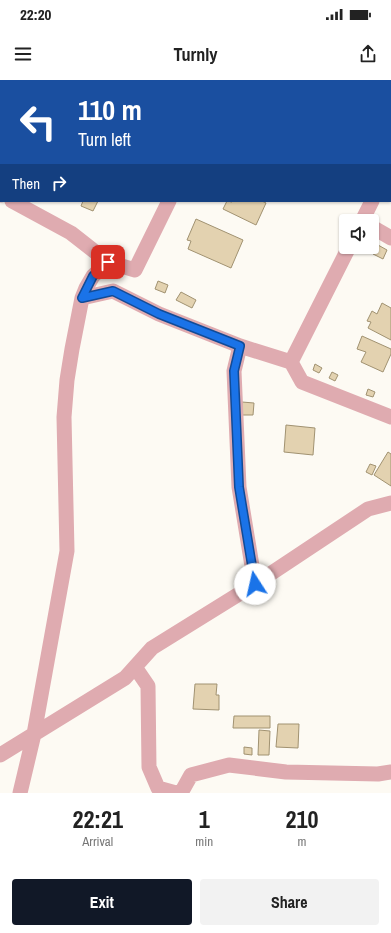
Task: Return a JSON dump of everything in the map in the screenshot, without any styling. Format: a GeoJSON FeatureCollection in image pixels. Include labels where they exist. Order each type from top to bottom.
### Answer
{"type":"FeatureCollection","features":[{"type":"Feature","properties":{"kind":"street"},"geometry":{"type":"LineString","coordinates":[[14,202],[71,233],[108,262],[135,270],[169,202]]}},
{"type":"Feature","properties":{"kind":"street"},"geometry":{"type":"LineString","coordinates":[[366,214],[372,202]]}},
{"type":"Feature","properties":{"kind":"street"},"geometry":{"type":"LineString","coordinates":[[379,231],[391,238]]}},
{"type":"Feature","properties":{"kind":"street"},"geometry":{"type":"LineString","coordinates":[[291,362],[345,254]]}},
{"type":"Feature","properties":{"kind":"street"},"geometry":{"type":"LineString","coordinates":[[20,793],[34,734],[67,551],[64,417],[67,380],[82,298],[93,276],[108,262]]}},
{"type":"Feature","properties":{"kind":"street"},"geometry":{"type":"LineString","coordinates":[[82,298],[113,291],[159,314],[240,346],[291,362],[302,382],[391,417]]}},
{"type":"Feature","properties":{"kind":"street"},"geometry":{"type":"LineString","coordinates":[[240,346],[234,371],[239,487],[255,584]]}},
{"type":"Feature","properties":{"kind":"street"},"geometry":{"type":"LineString","coordinates":[[0,755],[125,678],[152,648],[255,584],[368,509],[391,503]]}},
{"type":"Feature","properties":{"kind":"street"},"geometry":{"type":"LineString","coordinates":[[135,667],[148,686],[149,767],[158,788],[176,793]]}},
{"type":"Feature","properties":{"kind":"street"},"geometry":{"type":"LineString","coordinates":[[181,793],[191,775],[229,765],[286,772],[378,774],[391,772]]}},
{"type":"Feature","properties":{"kind":"building"},"geometry":{"type":"Polygon","coordinates":[[[83,202],[98,202],[93,211],[81,206],[83,202]]]}},
{"type":"Feature","properties":{"kind":"building"},"geometry":{"type":"Polygon","coordinates":[[[226,202],[266,203],[256,225],[223,209],[226,202]]]}},
{"type":"Feature","properties":{"kind":"building"},"geometry":{"type":"Polygon","coordinates":[[[196,219],[243,240],[231,268],[188,249],[191,241],[187,240],[196,219]]]}},
{"type":"Feature","properties":{"kind":"building"},"geometry":{"type":"Polygon","coordinates":[[[379,246],[387,250],[383,259],[373,254],[379,254],[379,246]]]}},
{"type":"Feature","properties":{"kind":"building"},"geometry":{"type":"Polygon","coordinates":[[[158,281],[168,285],[165,293],[155,289],[158,281]]]}},
{"type":"Feature","properties":{"kind":"building"},"geometry":{"type":"Polygon","coordinates":[[[181,292],[196,300],[192,308],[176,300],[181,292]]]}},
{"type":"Feature","properties":{"kind":"building"},"geometry":{"type":"Polygon","coordinates":[[[382,303],[391,308],[391,340],[368,328],[371,322],[367,321],[372,311],[377,314],[382,303]]]}},
{"type":"Feature","properties":{"kind":"building"},"geometry":{"type":"Polygon","coordinates":[[[362,336],[391,349],[391,354],[383,372],[361,362],[366,352],[357,349],[362,336]]]}},
{"type":"Feature","properties":{"kind":"building"},"geometry":{"type":"Polygon","coordinates":[[[315,364],[322,368],[319,373],[313,370],[315,364]]]}},
{"type":"Feature","properties":{"kind":"building"},"geometry":{"type":"Polygon","coordinates":[[[332,372],[338,375],[335,381],[329,378],[332,372]]]}},
{"type":"Feature","properties":{"kind":"building"},"geometry":{"type":"Polygon","coordinates":[[[368,389],[375,392],[373,397],[366,395],[368,389]]]}},
{"type":"Feature","properties":{"kind":"building"},"geometry":{"type":"Polygon","coordinates":[[[242,402],[254,403],[253,415],[242,415],[242,402]]]}},
{"type":"Feature","properties":{"kind":"building"},"geometry":{"type":"Polygon","coordinates":[[[286,425],[315,428],[313,455],[284,452],[286,425]]]}},
{"type":"Feature","properties":{"kind":"building"},"geometry":{"type":"Polygon","coordinates":[[[388,452],[391,454],[391,486],[374,475],[388,452]]]}},
{"type":"Feature","properties":{"kind":"building"},"geometry":{"type":"Polygon","coordinates":[[[370,464],[376,466],[372,475],[366,472],[370,464]]]}},
{"type":"Feature","properties":{"kind":"building"},"geometry":{"type":"Polygon","coordinates":[[[195,684],[217,684],[216,695],[219,695],[219,710],[193,709],[195,684]]]}},
{"type":"Feature","properties":{"kind":"building"},"geometry":{"type":"Polygon","coordinates":[[[234,716],[270,716],[270,728],[233,728],[234,716]]]}},
{"type":"Feature","properties":{"kind":"building"},"geometry":{"type":"Polygon","coordinates":[[[278,724],[299,724],[298,748],[276,747],[278,724]]]}},
{"type":"Feature","properties":{"kind":"building"},"geometry":{"type":"Polygon","coordinates":[[[259,730],[270,731],[269,755],[258,755],[259,730]]]}},
{"type":"Feature","properties":{"kind":"building"},"geometry":{"type":"Polygon","coordinates":[[[244,747],[252,748],[252,755],[244,754],[244,747]]]}},
{"type":"Feature","properties":{"kind":"route"},"geometry":{"type":"LineString","coordinates":[[108,262],[93,276],[82,298],[113,291],[159,314],[240,346],[234,371],[239,487],[255,584]]}}]}
